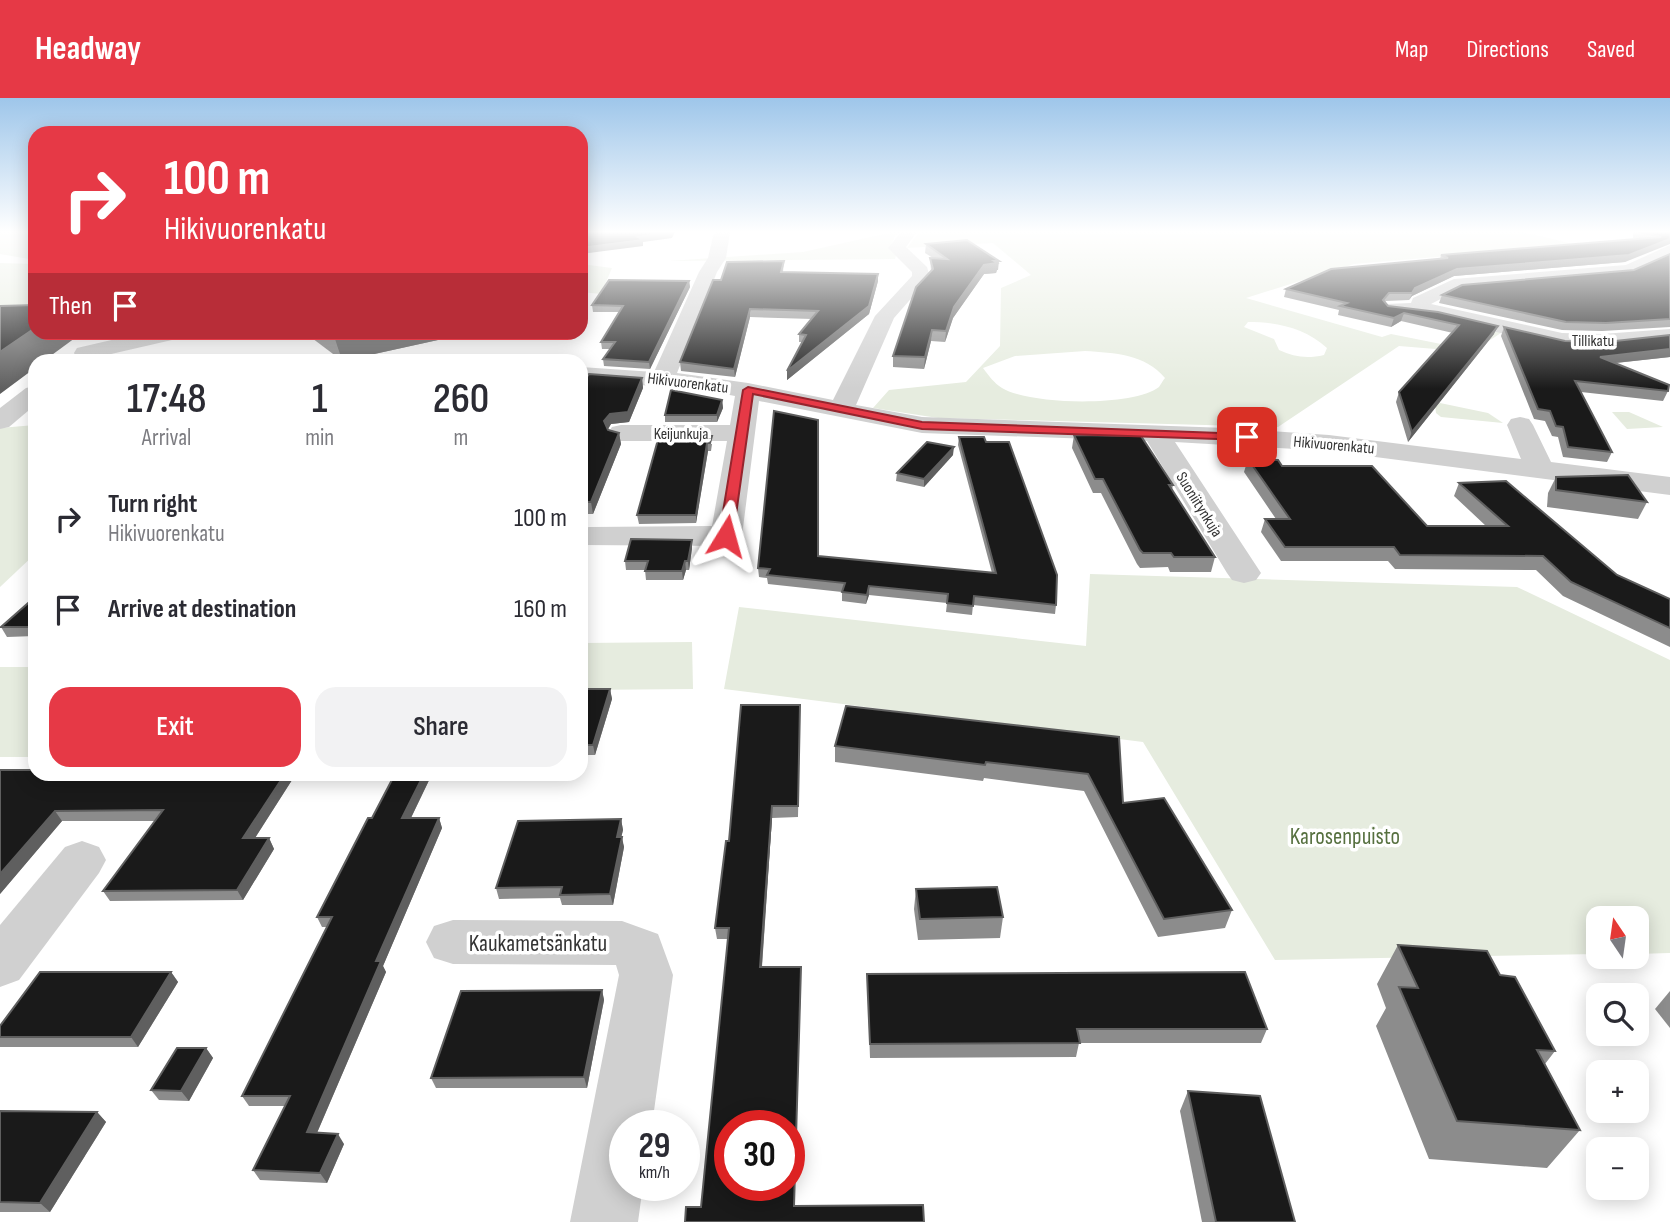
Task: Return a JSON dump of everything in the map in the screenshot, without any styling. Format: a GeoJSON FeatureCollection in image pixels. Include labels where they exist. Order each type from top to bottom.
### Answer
{"type":"FeatureCollection","features":[{"type":"Feature","properties":{"kind":"street"},"geometry":{"type":"LineString","coordinates":[[663,378],[703,284]]}},
{"type":"Feature","properties":{"kind":"street"},"geometry":{"type":"LineString","coordinates":[[841,410],[885,316],[914,284]]}},
{"type":"Feature","properties":{"kind":"street"},"geometry":{"type":"LineString","coordinates":[[1423,308],[1420,302],[1451,286],[1468,284]]}},
{"type":"Feature","properties":{"kind":"street","name":"Tillikatu"},"geometry":{"type":"LineString","coordinates":[[1393,308],[1423,308],[1567,340],[1611,340],[1670,335]]}},
{"type":"Feature","properties":{"kind":"street"},"geometry":{"type":"LineString","coordinates":[[85,354],[103,340]]}},
{"type":"Feature","properties":{"kind":"street"},"geometry":{"type":"LineString","coordinates":[[93,354],[146,340]]}},
{"type":"Feature","properties":{"kind":"street","name":"Hikivuorenkatu"},"geometry":{"type":"LineString","coordinates":[[588,374],[663,378],[748,390],[922,425],[1360,445],[1670,485]]}},
{"type":"Feature","properties":{"kind":"street"},"geometry":{"type":"LineString","coordinates":[[589,537],[726,536],[748,390]]}},
{"type":"Feature","properties":{"kind":"street"},"geometry":{"type":"LineString","coordinates":[[0,422],[28,399]]}},
{"type":"Feature","properties":{"kind":"street"},"geometry":{"type":"LineString","coordinates":[[0,422],[28,420]]}},
{"type":"Feature","properties":{"kind":"street"},"geometry":{"type":"LineString","coordinates":[[1520,425],[1539,468]]}},
{"type":"Feature","properties":{"kind":"street","name":"Keijunkuja"},"geometry":{"type":"LineString","coordinates":[[621,433],[740,433]]}},
{"type":"Feature","properties":{"kind":"street","name":"Suoniitynkuja"},"geometry":{"type":"LineString","coordinates":[[1157,434],[1244,573]]}},
{"type":"Feature","properties":{"kind":"street"},"geometry":{"type":"LineString","coordinates":[[0,964],[82,860]]}},
{"type":"Feature","properties":{"kind":"street","name":"Kaukametsänkatu"},"geometry":{"type":"LineString","coordinates":[[453,942],[622,943],[639,950],[646,975],[604,1222]]}},
{"type":"Feature","properties":{"kind":"green space"},"geometry":{"type":"Polygon","coordinates":[[[0,284],[28,284],[28,325],[0,325],[0,284]]]}},
{"type":"Feature","properties":{"kind":"green space"},"geometry":{"type":"Polygon","coordinates":[[[588,284],[605,284],[601,294],[588,293],[588,284]]]}},
{"type":"Feature","properties":{"kind":"green space"},"geometry":{"type":"Polygon","coordinates":[[[1009,284],[1289,284],[1246,298],[1382,337],[1391,334],[1441,344],[1456,343],[1488,327],[1504,331],[1472,352],[1399,346],[1278,427],[938,418],[873,408],[889,390],[966,382],[1000,346],[1001,288],[1009,284]],[[1248,322],[1244,327],[1274,339],[1279,350],[1290,354],[1306,357],[1324,355],[1327,348],[1318,341],[1300,331],[1269,323],[1248,322]],[[1085,351],[1015,356],[983,368],[1002,388],[1016,394],[1057,400],[1105,401],[1127,398],[1159,387],[1165,378],[1139,359],[1085,351]]]}},
{"type":"Feature","properties":{"kind":"green space"},"geometry":{"type":"Polygon","coordinates":[[[1440,403],[1488,413],[1503,423],[1441,417],[1436,413],[1435,405],[1440,403]]]}},
{"type":"Feature","properties":{"kind":"green space"},"geometry":{"type":"Polygon","coordinates":[[[1612,412],[1629,412],[1663,427],[1627,429],[1612,412]]]}},
{"type":"Feature","properties":{"kind":"green space"},"geometry":{"type":"Polygon","coordinates":[[[28,426],[28,561],[0,587],[0,428],[28,426]]]}},
{"type":"Feature","properties":{"kind":"green space","name":"Karosenpuisto"},"geometry":{"type":"Polygon","coordinates":[[[1090,574],[1517,587],[1670,660],[1670,953],[1649,954],[1649,906],[1586,906],[1586,954],[1275,960],[1143,742],[724,689],[739,607],[1086,646],[1090,574]]]}},
{"type":"Feature","properties":{"kind":"green space"},"geometry":{"type":"Polygon","coordinates":[[[692,642],[693,689],[588,690],[588,643],[692,642]]]}},
{"type":"Feature","properties":{"kind":"green space"},"geometry":{"type":"Polygon","coordinates":[[[0,667],[28,667],[28,757],[0,757],[0,667]]]}},
{"type":"Feature","properties":{"kind":"building"},"geometry":{"type":"Polygon","coordinates":[[[606,284],[687,284],[649,362],[603,359],[615,342],[601,342],[623,306],[592,305],[606,284]]]}},
{"type":"Feature","properties":{"kind":"building"},"geometry":{"type":"Polygon","coordinates":[[[711,284],[875,284],[869,306],[787,371],[806,335],[799,334],[818,311],[750,309],[734,369],[680,362],[711,284]]]}},
{"type":"Feature","properties":{"kind":"building"},"geometry":{"type":"Polygon","coordinates":[[[918,284],[970,284],[954,307],[946,331],[932,330],[925,357],[893,356],[918,284]]]}},
{"type":"Feature","properties":{"kind":"building"},"geometry":{"type":"Polygon","coordinates":[[[1296,284],[1423,284],[1412,293],[1389,293],[1383,300],[1388,306],[1438,312],[1498,326],[1412,432],[1399,392],[1459,325],[1404,313],[1394,318],[1340,306],[1347,303],[1286,289],[1296,284]]]}},
{"type":"Feature","properties":{"kind":"building"},"geometry":{"type":"Polygon","coordinates":[[[1670,284],[1670,319],[1606,323],[1566,322],[1442,295],[1462,285],[1670,284]]]}},
{"type":"Feature","properties":{"kind":"building"},"geometry":{"type":"Polygon","coordinates":[[[28,305],[28,333],[0,352],[0,306],[28,305]]]}},
{"type":"Feature","properties":{"kind":"building"},"geometry":{"type":"Polygon","coordinates":[[[1504,327],[1565,341],[1606,342],[1670,335],[1670,349],[1600,357],[1669,385],[1668,391],[1575,381],[1612,452],[1568,447],[1563,427],[1556,426],[1550,411],[1538,409],[1504,327]]]}},
{"type":"Feature","properties":{"kind":"building"},"geometry":{"type":"Polygon","coordinates":[[[588,375],[642,378],[628,412],[610,414],[604,421],[608,430],[619,433],[591,502],[588,502],[588,375]]]}},
{"type":"Feature","properties":{"kind":"building"},"geometry":{"type":"Polygon","coordinates":[[[671,390],[722,400],[717,415],[665,415],[671,390]]]}},
{"type":"Feature","properties":{"kind":"building"},"geometry":{"type":"Polygon","coordinates":[[[774,411],[818,420],[818,556],[996,573],[959,437],[984,437],[986,442],[1009,442],[1057,575],[1056,605],[974,596],[973,606],[947,603],[948,594],[869,586],[867,595],[842,592],[845,583],[767,575],[770,569],[758,568],[774,411]]]}},
{"type":"Feature","properties":{"kind":"building"},"geometry":{"type":"Polygon","coordinates":[[[1074,435],[1141,436],[1215,557],[1174,557],[1171,553],[1143,553],[1103,479],[1095,479],[1074,435]]]}},
{"type":"Feature","properties":{"kind":"building"},"geometry":{"type":"Polygon","coordinates":[[[659,436],[712,436],[710,443],[707,443],[696,515],[637,515],[659,436]]]}},
{"type":"Feature","properties":{"kind":"building"},"geometry":{"type":"Polygon","coordinates":[[[927,442],[954,447],[924,479],[897,473],[927,442]]]}},
{"type":"Feature","properties":{"kind":"building"},"geometry":{"type":"Polygon","coordinates":[[[1248,459],[1278,460],[1282,466],[1372,466],[1427,526],[1508,526],[1459,483],[1506,481],[1617,575],[1670,599],[1670,628],[1571,582],[1543,556],[1400,555],[1394,547],[1285,547],[1265,519],[1290,519],[1248,459]]]}},
{"type":"Feature","properties":{"kind":"building"},"geometry":{"type":"Polygon","coordinates":[[[1628,475],[1647,502],[1556,490],[1556,477],[1628,475]]]}},
{"type":"Feature","properties":{"kind":"building"},"geometry":{"type":"Polygon","coordinates":[[[631,539],[692,540],[688,561],[685,561],[682,571],[645,571],[648,561],[625,561],[631,539]]]}},
{"type":"Feature","properties":{"kind":"building"},"geometry":{"type":"Polygon","coordinates":[[[28,603],[28,627],[1,627],[28,603]]]}},
{"type":"Feature","properties":{"kind":"building"},"geometry":{"type":"Polygon","coordinates":[[[588,689],[610,689],[593,745],[588,745],[588,689]]]}},
{"type":"Feature","properties":{"kind":"building"},"geometry":{"type":"Polygon","coordinates":[[[741,705],[800,705],[798,806],[772,806],[760,967],[801,967],[797,1110],[714,1110],[714,1201],[794,1201],[794,1206],[923,1205],[924,1222],[685,1222],[686,1207],[701,1207],[729,928],[715,928],[726,841],[729,841],[741,705]]]}},
{"type":"Feature","properties":{"kind":"building"},"geometry":{"type":"Polygon","coordinates":[[[846,706],[1119,737],[1123,803],[1164,798],[1232,910],[1164,919],[1088,774],[986,762],[985,765],[835,746],[846,706]]]}},
{"type":"Feature","properties":{"kind":"building"},"geometry":{"type":"Polygon","coordinates":[[[0,770],[28,770],[28,781],[280,781],[243,838],[269,838],[237,890],[103,891],[163,810],[55,811],[0,874],[0,770]]]}},
{"type":"Feature","properties":{"kind":"building"},"geometry":{"type":"Polygon","coordinates":[[[391,781],[420,781],[402,818],[439,818],[376,961],[381,961],[307,1132],[338,1134],[320,1173],[253,1170],[290,1096],[242,1096],[332,917],[317,917],[368,818],[372,818],[391,781]]]}},
{"type":"Feature","properties":{"kind":"building"},"geometry":{"type":"Polygon","coordinates":[[[621,819],[617,837],[622,837],[610,894],[560,895],[562,887],[496,888],[518,821],[621,819]]]}},
{"type":"Feature","properties":{"kind":"building"},"geometry":{"type":"Polygon","coordinates":[[[997,887],[1003,917],[920,919],[916,889],[997,887]]]}},
{"type":"Feature","properties":{"kind":"building"},"geometry":{"type":"Polygon","coordinates":[[[1398,945],[1487,951],[1500,975],[1515,977],[1555,1051],[1537,1050],[1580,1130],[1457,1121],[1399,987],[1418,988],[1398,945]]]}},
{"type":"Feature","properties":{"kind":"building"},"geometry":{"type":"Polygon","coordinates":[[[40,972],[171,972],[131,1037],[0,1037],[0,1026],[40,972]]]}},
{"type":"Feature","properties":{"kind":"building"},"geometry":{"type":"Polygon","coordinates":[[[1245,972],[1267,1029],[1077,1029],[1080,1043],[870,1044],[867,974],[1245,972]]]}},
{"type":"Feature","properties":{"kind":"building"},"geometry":{"type":"Polygon","coordinates":[[[602,990],[584,1077],[431,1078],[461,991],[602,990]]]}},
{"type":"Feature","properties":{"kind":"building"},"geometry":{"type":"Polygon","coordinates":[[[177,1048],[206,1048],[181,1091],[151,1090],[177,1048]]]}},
{"type":"Feature","properties":{"kind":"building"},"geometry":{"type":"Polygon","coordinates":[[[1188,1091],[1260,1096],[1295,1222],[1216,1222],[1188,1091]]]}},
{"type":"Feature","properties":{"kind":"building"},"geometry":{"type":"Polygon","coordinates":[[[0,1111],[97,1112],[40,1203],[0,1202],[0,1111]]]}},
{"type":"Feature","properties":{"kind":"route"},"geometry":{"type":"LineString","coordinates":[[726,536],[748,390],[922,425],[1247,437]]}}]}
